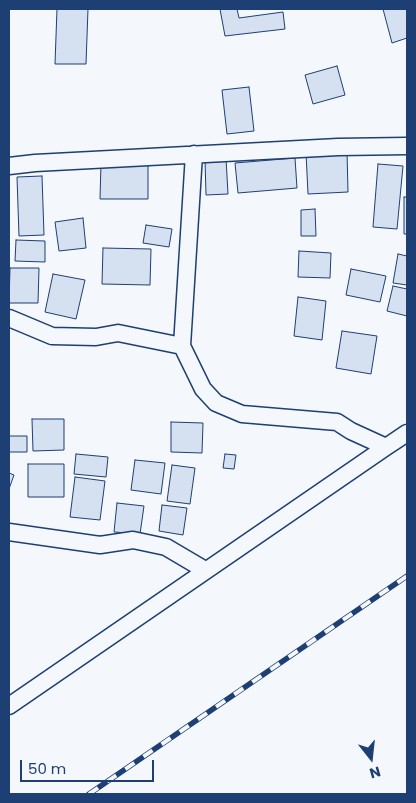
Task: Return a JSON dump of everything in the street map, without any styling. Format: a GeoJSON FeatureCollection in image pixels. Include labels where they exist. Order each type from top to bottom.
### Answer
{"type":"FeatureCollection","features":[{"type":"Feature","properties":{"kind":"street"},"geometry":{"type":"LineString","coordinates":[[9,166],[338,146],[407,146]]}},
{"type":"Feature","properties":{"kind":"street"},"geometry":{"type":"LineString","coordinates":[[194,154],[182,346],[203,389],[216,403],[242,414],[338,422],[351,431],[386,446]]}},
{"type":"Feature","properties":{"kind":"street"},"geometry":{"type":"LineString","coordinates":[[9,318],[52,336],[96,337],[118,332],[182,346]]}},
{"type":"Feature","properties":{"kind":"street"},"geometry":{"type":"LineString","coordinates":[[9,706],[386,446],[407,434]]}},
{"type":"Feature","properties":{"kind":"street"},"geometry":{"type":"LineString","coordinates":[[9,532],[100,545],[133,540],[166,547],[205,570]]}},
{"type":"Feature","properties":{"kind":"building"},"geometry":{"type":"Polygon","coordinates":[[[57,9],[88,9],[86,64],[55,64],[57,9]]]}},
{"type":"Feature","properties":{"kind":"building"},"geometry":{"type":"Polygon","coordinates":[[[220,9],[237,9],[239,18],[283,12],[285,29],[225,36],[220,9]]]}},
{"type":"Feature","properties":{"kind":"building"},"geometry":{"type":"Polygon","coordinates":[[[383,9],[407,9],[407,38],[392,43],[383,9]]]}},
{"type":"Feature","properties":{"kind":"building"},"geometry":{"type":"Polygon","coordinates":[[[337,66],[345,95],[313,104],[305,75],[337,66]]]}},
{"type":"Feature","properties":{"kind":"building"},"geometry":{"type":"Polygon","coordinates":[[[249,87],[254,131],[227,134],[222,90],[249,87]]]}},
{"type":"Feature","properties":{"kind":"building"},"geometry":{"type":"Polygon","coordinates":[[[347,151],[348,192],[308,194],[306,153],[347,151]]]}},
{"type":"Feature","properties":{"kind":"building"},"geometry":{"type":"Polygon","coordinates":[[[226,158],[228,194],[206,195],[205,159],[226,158]]]}},
{"type":"Feature","properties":{"kind":"building"},"geometry":{"type":"Polygon","coordinates":[[[295,158],[297,188],[238,193],[235,163],[295,158]]]}},
{"type":"Feature","properties":{"kind":"building"},"geometry":{"type":"Polygon","coordinates":[[[101,163],[148,163],[148,199],[100,199],[101,163]]]}},
{"type":"Feature","properties":{"kind":"building"},"geometry":{"type":"Polygon","coordinates":[[[378,164],[403,166],[397,229],[373,227],[378,164]]]}},
{"type":"Feature","properties":{"kind":"building"},"geometry":{"type":"Polygon","coordinates":[[[42,176],[44,235],[19,236],[17,177],[42,176]]]}},
{"type":"Feature","properties":{"kind":"building"},"geometry":{"type":"Polygon","coordinates":[[[404,197],[407,197],[407,234],[404,234],[404,197]]]}},
{"type":"Feature","properties":{"kind":"building"},"geometry":{"type":"Polygon","coordinates":[[[315,209],[316,236],[301,236],[301,210],[315,209]]]}},
{"type":"Feature","properties":{"kind":"building"},"geometry":{"type":"Polygon","coordinates":[[[83,218],[86,248],[59,251],[55,222],[83,218]]]}},
{"type":"Feature","properties":{"kind":"building"},"geometry":{"type":"Polygon","coordinates":[[[146,225],[172,229],[169,247],[143,243],[146,225]]]}},
{"type":"Feature","properties":{"kind":"building"},"geometry":{"type":"Polygon","coordinates":[[[16,240],[45,241],[45,262],[15,261],[16,240]]]}},
{"type":"Feature","properties":{"kind":"building"},"geometry":{"type":"Polygon","coordinates":[[[103,248],[151,249],[150,285],[102,284],[103,248]]]}},
{"type":"Feature","properties":{"kind":"building"},"geometry":{"type":"Polygon","coordinates":[[[299,251],[331,253],[330,278],[298,277],[299,251]]]}},
{"type":"Feature","properties":{"kind":"building"},"geometry":{"type":"Polygon","coordinates":[[[398,254],[407,256],[407,285],[393,283],[398,254]]]}},
{"type":"Feature","properties":{"kind":"building"},"geometry":{"type":"Polygon","coordinates":[[[10,268],[39,268],[38,303],[9,303],[10,268]]]}},
{"type":"Feature","properties":{"kind":"building"},"geometry":{"type":"Polygon","coordinates":[[[351,269],[386,276],[380,302],[346,295],[351,269]]]}},
{"type":"Feature","properties":{"kind":"building"},"geometry":{"type":"Polygon","coordinates":[[[53,274],[85,280],[76,319],[45,312],[53,274]]]}},
{"type":"Feature","properties":{"kind":"building"},"geometry":{"type":"Polygon","coordinates":[[[393,286],[407,289],[407,316],[387,311],[393,286]]]}},
{"type":"Feature","properties":{"kind":"building"},"geometry":{"type":"Polygon","coordinates":[[[298,297],[326,301],[322,340],[294,336],[298,297]]]}},
{"type":"Feature","properties":{"kind":"building"},"geometry":{"type":"Polygon","coordinates":[[[342,331],[377,336],[371,374],[336,368],[342,331]]]}},
{"type":"Feature","properties":{"kind":"building"},"geometry":{"type":"Polygon","coordinates":[[[32,419],[64,419],[64,450],[33,451],[32,419]]]}},
{"type":"Feature","properties":{"kind":"building"},"geometry":{"type":"Polygon","coordinates":[[[171,422],[203,423],[202,453],[171,452],[171,422]]]}},
{"type":"Feature","properties":{"kind":"building"},"geometry":{"type":"Polygon","coordinates":[[[9,436],[27,436],[27,452],[9,452],[9,436]]]}},
{"type":"Feature","properties":{"kind":"building"},"geometry":{"type":"Polygon","coordinates":[[[76,454],[108,457],[106,477],[74,474],[76,454]]]}},
{"type":"Feature","properties":{"kind":"building"},"geometry":{"type":"Polygon","coordinates":[[[225,454],[236,455],[234,469],[223,468],[225,454]]]}},
{"type":"Feature","properties":{"kind":"building"},"geometry":{"type":"Polygon","coordinates":[[[135,460],[165,463],[161,494],[131,490],[135,460]]]}},
{"type":"Feature","properties":{"kind":"building"},"geometry":{"type":"Polygon","coordinates":[[[28,464],[64,464],[64,497],[28,497],[28,464]]]}},
{"type":"Feature","properties":{"kind":"building"},"geometry":{"type":"Polygon","coordinates":[[[172,465],[195,468],[190,504],[167,501],[172,465]]]}},
{"type":"Feature","properties":{"kind":"building"},"geometry":{"type":"Polygon","coordinates":[[[9,473],[14,475],[9,489],[9,473]]]}},
{"type":"Feature","properties":{"kind":"building"},"geometry":{"type":"Polygon","coordinates":[[[75,477],[105,481],[100,520],[70,517],[75,477]]]}},
{"type":"Feature","properties":{"kind":"building"},"geometry":{"type":"Polygon","coordinates":[[[117,503],[144,506],[140,534],[114,532],[117,503]]]}},
{"type":"Feature","properties":{"kind":"building"},"geometry":{"type":"Polygon","coordinates":[[[162,505],[187,508],[183,535],[159,531],[162,505]]]}},
{"type":"Feature","properties":{"kind":"railway"},"geometry":{"type":"LineString","coordinates":[[89,794],[407,576]]}}]}
